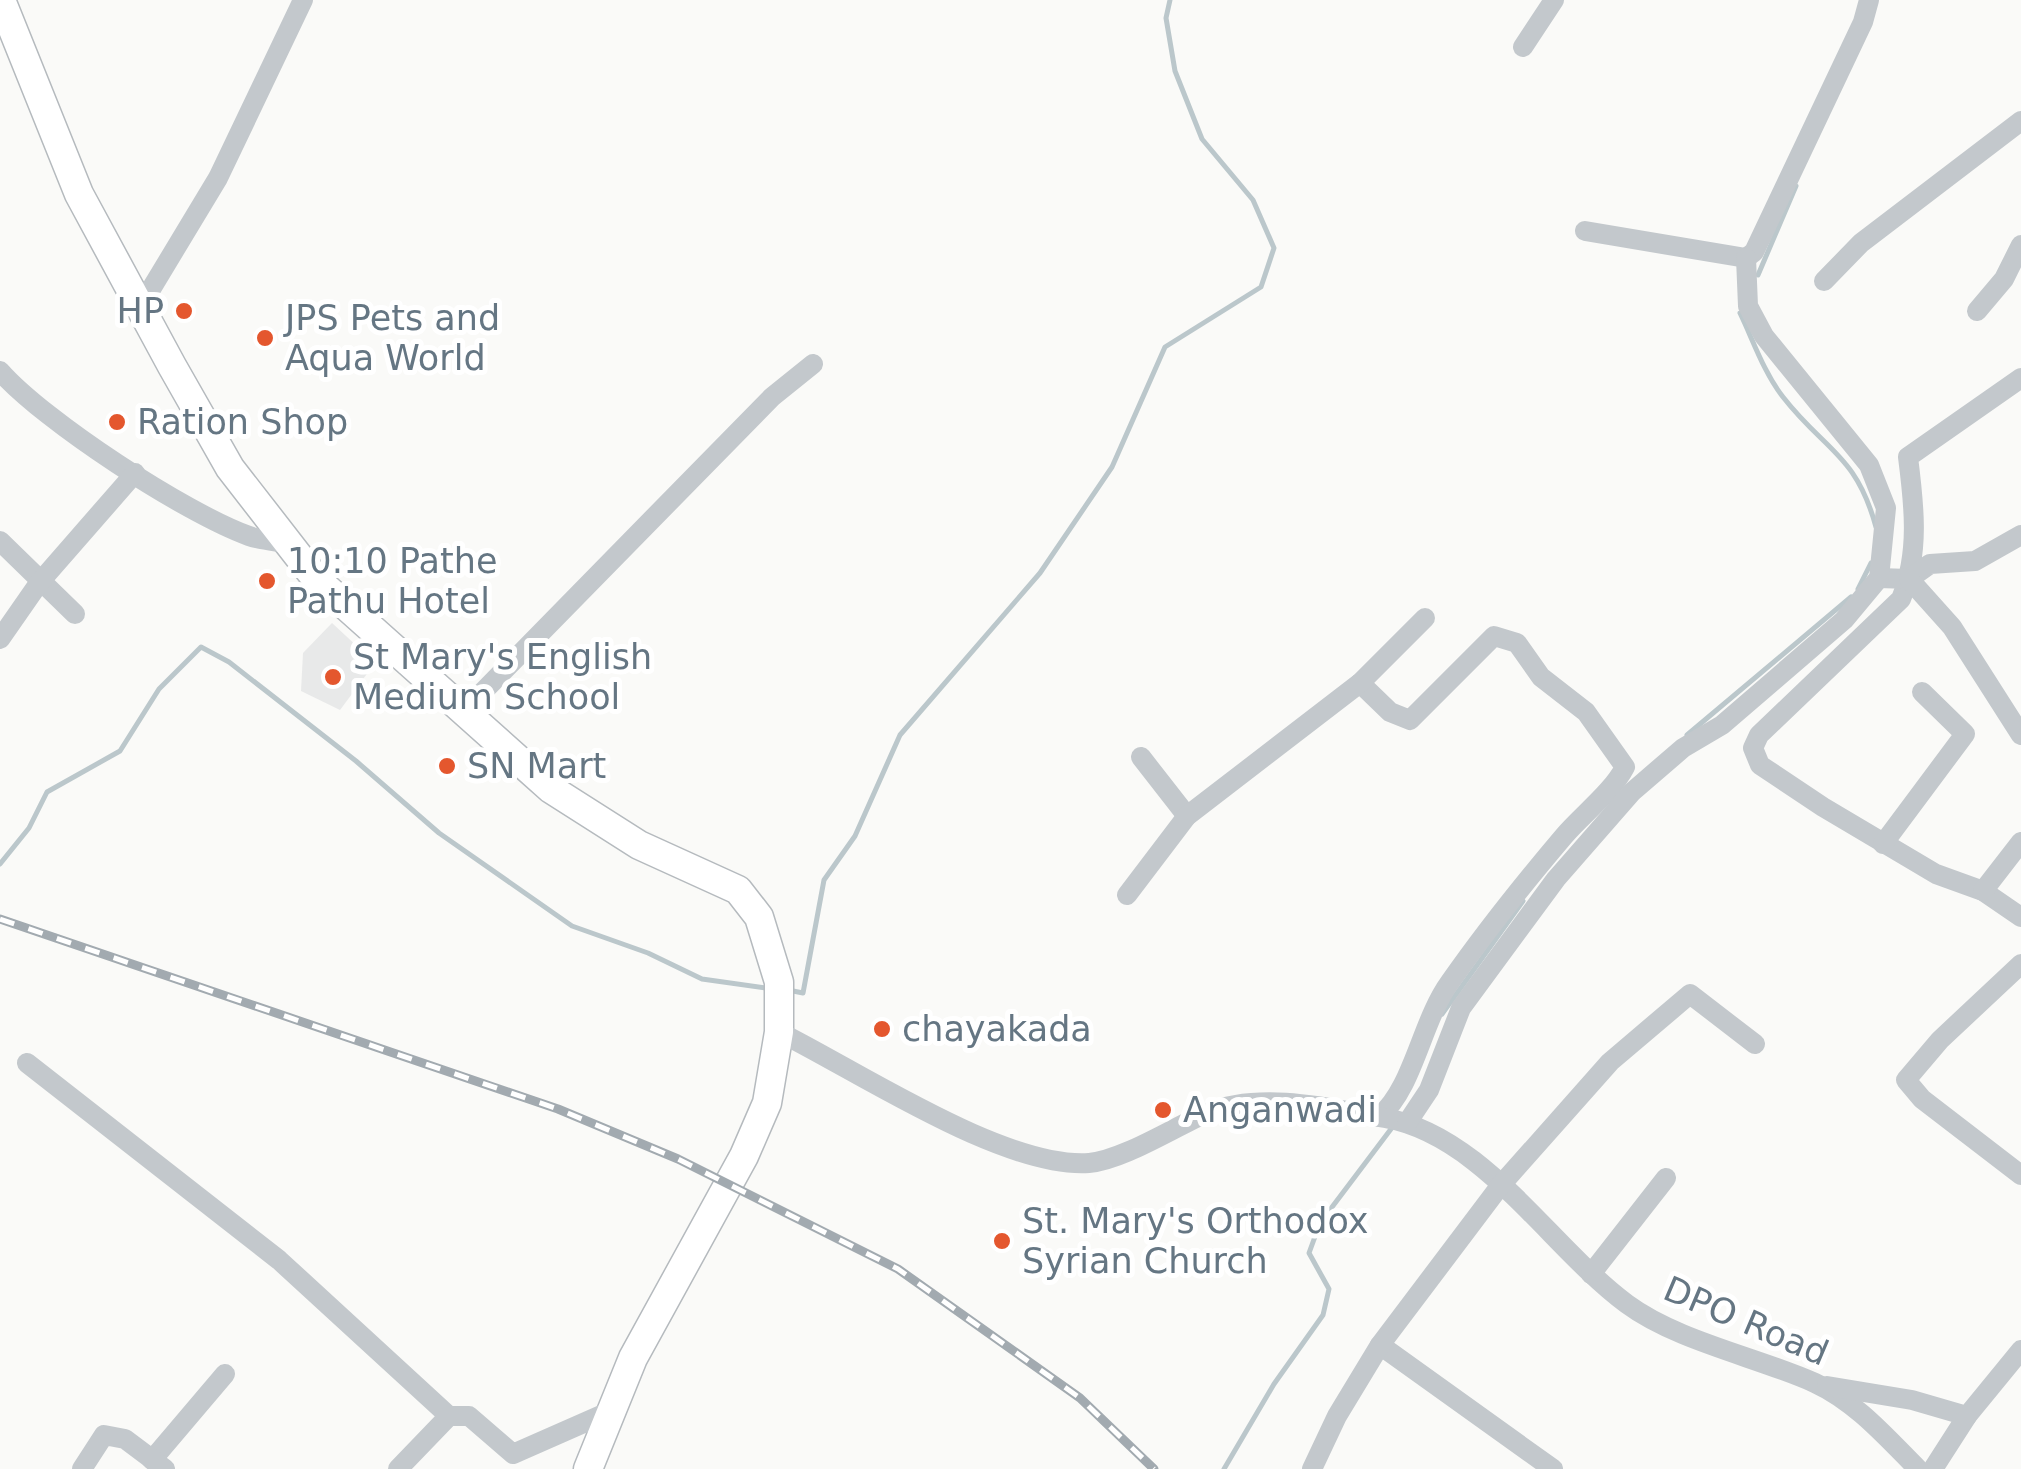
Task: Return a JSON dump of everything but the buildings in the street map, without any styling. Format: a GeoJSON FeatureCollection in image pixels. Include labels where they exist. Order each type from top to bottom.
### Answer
{"type":"FeatureCollection","features":[{"type":"Feature","properties":{"kind":"main road"},"geometry":{"type":"LineString","coordinates":[[0,0],[7,39],[79,194],[230,468],[286,543],[351,614],[551,789],[588,816],[738,890],[759,917],[780,982],[779,1032],[767,1103],[744,1156],[660,1305],[588,1469]]}},
{"type":"Feature","properties":{"kind":"street"},"geometry":{"type":"LineString","coordinates":[[142,304],[218,178],[304,0]]}},
{"type":"Feature","properties":{"kind":"street"},"geometry":{"type":"LineString","coordinates":[[1523,47],[1554,0]]}},
{"type":"Feature","properties":{"kind":"street"},"geometry":{"type":"LineString","coordinates":[[1584,231],[1746,258],[1754,252],[1863,22],[1869,0]]}},
{"type":"Feature","properties":{"kind":"street"},"geometry":{"type":"LineString","coordinates":[[1824,282],[1861,243],[2021,121]]}},
{"type":"Feature","properties":{"kind":"street"},"geometry":{"type":"LineString","coordinates":[[1976,311],[2004,278],[2021,245]]}},
{"type":"Feature","properties":{"kind":"street"},"geometry":{"type":"LineString","coordinates":[[1391,1119],[1429,1090],[1461,1008],[1568,865],[1632,792],[1684,748],[1722,725],[1844,620],[1878,578],[1886,508],[1869,465],[1764,336],[1748,306],[1746,258]]}},
{"type":"Feature","properties":{"kind":"street"},"geometry":{"type":"LineString","coordinates":[[465,710],[772,397],[813,364]]}},
{"type":"Feature","properties":{"kind":"street"},"geometry":{"type":"LineString","coordinates":[[0,371],[18,391],[136,473],[251,538],[286,543]]}},
{"type":"Feature","properties":{"kind":"street"},"geometry":{"type":"LineString","coordinates":[[2021,378],[1908,457],[1914,538],[1910,579],[1902,598],[1759,734],[1753,748],[1760,765],[1883,844],[1936,874],[1983,891],[2021,917]]}},
{"type":"Feature","properties":{"kind":"street"},"geometry":{"type":"LineString","coordinates":[[0,639],[39,583],[136,473]]}},
{"type":"Feature","properties":{"kind":"street"},"geometry":{"type":"LineString","coordinates":[[1878,578],[1910,579],[1930,564],[1976,561],[2021,534]]}},
{"type":"Feature","properties":{"kind":"street"},"geometry":{"type":"LineString","coordinates":[[0,541],[74,614]]}},
{"type":"Feature","properties":{"kind":"street"},"geometry":{"type":"LineString","coordinates":[[1910,579],[1952,627],[2021,735]]}},
{"type":"Feature","properties":{"kind":"street"},"geometry":{"type":"LineString","coordinates":[[1127,895],[1187,816],[1360,683],[1425,618]]}},
{"type":"Feature","properties":{"kind":"street"},"geometry":{"type":"LineString","coordinates":[[1360,683],[1390,712],[1410,720],[1494,636],[1503,636],[1517,643],[1541,678],[1586,712],[1626,767],[1561,839],[1449,983],[1424,1024],[1392,1106],[1391,1119]]}},
{"type":"Feature","properties":{"kind":"street"},"geometry":{"type":"LineString","coordinates":[[1883,844],[1965,734],[1922,692]]}},
{"type":"Feature","properties":{"kind":"street"},"geometry":{"type":"LineString","coordinates":[[1141,756],[1187,816]]}},
{"type":"Feature","properties":{"kind":"street"},"geometry":{"type":"LineString","coordinates":[[1983,891],[2021,842]]}},
{"type":"Feature","properties":{"kind":"street"},"geometry":{"type":"LineString","coordinates":[[2021,964],[1940,1040],[1906,1080],[1922,1098],[2021,1176]]}},
{"type":"Feature","properties":{"kind":"street"},"geometry":{"type":"LineString","coordinates":[[1312,1469],[1337,1416],[1380,1345],[1500,1186],[1610,1062],[1690,994],[1755,1044]]}},
{"type":"Feature","properties":{"kind":"street","name":"DPO Road"},"geometry":{"type":"LineString","coordinates":[[779,1032],[961,1126],[1052,1162],[1093,1163],[1210,1112],[1241,1104],[1271,1102],[1391,1119],[1454,1147],[1630,1306],[1661,1323],[1818,1385],[1859,1410],[1918,1469]]}},
{"type":"Feature","properties":{"kind":"street"},"geometry":{"type":"LineString","coordinates":[[27,1063],[279,1260],[449,1416],[469,1416],[512,1454],[613,1410]]}},
{"type":"Feature","properties":{"kind":"street"},"geometry":{"type":"LineString","coordinates":[[1591,1274],[1666,1178]]}},
{"type":"Feature","properties":{"kind":"street"},"geometry":{"type":"LineString","coordinates":[[1380,1345],[1553,1469]]}},
{"type":"Feature","properties":{"kind":"street"},"geometry":{"type":"LineString","coordinates":[[1933,1469],[1967,1416],[2021,1350]]}},
{"type":"Feature","properties":{"kind":"street"},"geometry":{"type":"LineString","coordinates":[[82,1469],[104,1435],[126,1439],[159,1465],[225,1374]]}},
{"type":"Feature","properties":{"kind":"street"},"geometry":{"type":"LineString","coordinates":[[1818,1385],[1912,1400],[1967,1416]]}},
{"type":"Feature","properties":{"kind":"street"},"geometry":{"type":"LineString","coordinates":[[398,1469],[449,1416]]}},
{"type":"Feature","properties":{"kind":"shaded area","name":"St Mary's English Medium School"},"geometry":{"type":"Polygon","coordinates":[[[332,623],[375,663],[340,710],[301,691],[303,653],[332,623]]]}},
{"type":"Feature","properties":{"kind":"waterway"},"geometry":{"type":"LineString","coordinates":[[793,991],[803,993],[824,880],[855,836],[900,735],[1040,573],[1112,467],[1165,347],[1261,287],[1274,248],[1253,200],[1202,139],[1175,71],[1166,18],[1170,0]]}},
{"type":"Feature","properties":{"kind":"waterway"},"geometry":{"type":"LineString","coordinates":[[1758,275],[1796,186]]}},
{"type":"Feature","properties":{"kind":"waterway"},"geometry":{"type":"LineString","coordinates":[[1740,313],[1776,388],[1849,468],[1876,527]]}},
{"type":"Feature","properties":{"kind":"waterway"},"geometry":{"type":"LineString","coordinates":[[1858,589],[1871,563]]}},
{"type":"Feature","properties":{"kind":"waterway"},"geometry":{"type":"LineString","coordinates":[[1687,735],[1851,597]]}},
{"type":"Feature","properties":{"kind":"waterway"},"geometry":{"type":"LineString","coordinates":[[0,864],[29,828],[47,792],[120,751],[159,689],[201,647],[229,662],[356,761],[439,833],[572,926],[648,953],[702,979],[766,988]]}},
{"type":"Feature","properties":{"kind":"waterway"},"geometry":{"type":"LineString","coordinates":[[1442,1014],[1523,901]]}},
{"type":"Feature","properties":{"kind":"waterway"},"geometry":{"type":"LineString","coordinates":[[1224,1469],[1274,1384],[1323,1315],[1329,1289],[1309,1253],[1320,1223],[1394,1125]]}},
{"type":"Feature","properties":{"kind":"railway"},"geometry":{"type":"LineString","coordinates":[[0,919],[558,1109],[678,1159],[898,1269],[1080,1398],[1154,1469]]}},
{"type":"Feature","properties":{"kind":"place","name":"HP"},"geometry":{"type":"Point","coordinates":[184,311]}},
{"type":"Feature","properties":{"kind":"place","name":"JPS Pets and Aqua World"},"geometry":{"type":"Point","coordinates":[265,338]}},
{"type":"Feature","properties":{"kind":"place","name":"Ration Shop"},"geometry":{"type":"Point","coordinates":[117,422]}},
{"type":"Feature","properties":{"kind":"place","name":"10:10 Pathe Pathu Hotel"},"geometry":{"type":"Point","coordinates":[267,581]}},
{"type":"Feature","properties":{"kind":"place","name":"St Mary's English Medium School"},"geometry":{"type":"Point","coordinates":[333,677]}},
{"type":"Feature","properties":{"kind":"place","name":"SN Mart"},"geometry":{"type":"Point","coordinates":[447,766]}},
{"type":"Feature","properties":{"kind":"place","name":"chayakada"},"geometry":{"type":"Point","coordinates":[882,1029]}},
{"type":"Feature","properties":{"kind":"place","name":"Anganwadi"},"geometry":{"type":"Point","coordinates":[1163,1110]}},
{"type":"Feature","properties":{"kind":"place","name":"St. Mary's Orthodox Syrian Church"},"geometry":{"type":"Point","coordinates":[1002,1241]}}]}
